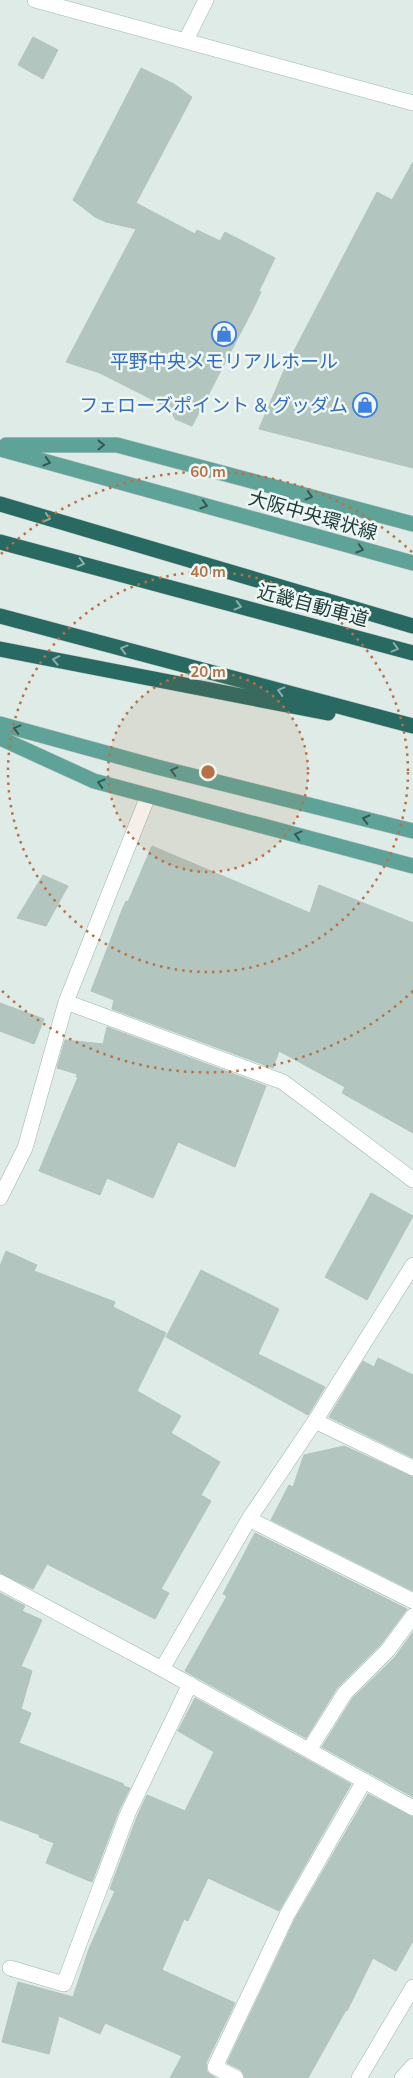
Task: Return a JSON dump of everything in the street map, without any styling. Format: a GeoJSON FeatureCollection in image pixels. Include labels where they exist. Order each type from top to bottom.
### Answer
{"type":"FeatureCollection","features":[{"type":"Feature","properties":{"kind":"highway"},"geometry":{"type":"LineString","coordinates":[[0,504],[413,626]]}},
{"type":"Feature","properties":{"kind":"highway","name":"近畿自動車道"},"geometry":{"type":"LineString","coordinates":[[0,542],[413,653]]}},
{"type":"Feature","properties":{"kind":"highway"},"geometry":{"type":"LineString","coordinates":[[0,616],[413,727]]}},
{"type":"Feature","properties":{"kind":"highway"},"geometry":{"type":"LineString","coordinates":[[0,649],[413,727]]}},
{"type":"Feature","properties":{"kind":"main road"},"geometry":{"type":"LineString","coordinates":[[0,447],[117,445],[413,524]]}},
{"type":"Feature","properties":{"kind":"main road","name":"大阪中央環状線"},"geometry":{"type":"LineString","coordinates":[[0,447],[413,563]]}},
{"type":"Feature","properties":{"kind":"main road"},"geometry":{"type":"LineString","coordinates":[[0,724],[157,767],[413,831]]}},
{"type":"Feature","properties":{"kind":"main road"},"geometry":{"type":"LineString","coordinates":[[0,738],[94,781],[413,866]]}},
{"type":"Feature","properties":{"kind":"street"},"geometry":{"type":"LineString","coordinates":[[35,0],[413,103]]}},
{"type":"Feature","properties":{"kind":"street"},"geometry":{"type":"LineString","coordinates":[[186,40],[206,0]]}},
{"type":"Feature","properties":{"kind":"street"},"geometry":{"type":"LineString","coordinates":[[0,1198],[25,1148],[66,1002],[148,796]]}},
{"type":"Feature","properties":{"kind":"street"},"geometry":{"type":"LineString","coordinates":[[66,1002],[283,1082],[413,1180]]}},
{"type":"Feature","properties":{"kind":"street"},"geometry":{"type":"LineString","coordinates":[[162,1669],[248,1519],[315,1421],[413,1265]]}},
{"type":"Feature","properties":{"kind":"street"},"geometry":{"type":"LineString","coordinates":[[315,1421],[413,1468]]}},
{"type":"Feature","properties":{"kind":"street"},"geometry":{"type":"LineString","coordinates":[[248,1519],[413,1602]]}},
{"type":"Feature","properties":{"kind":"street"},"geometry":{"type":"LineString","coordinates":[[0,1582],[190,1684],[413,1808]]}},
{"type":"Feature","properties":{"kind":"street"},"geometry":{"type":"LineString","coordinates":[[309,1750],[345,1693],[388,1650],[413,1616]]}},
{"type":"Feature","properties":{"kind":"street"},"geometry":{"type":"LineString","coordinates":[[10,1968],[64,1984],[128,1813],[190,1684]]}},
{"type":"Feature","properties":{"kind":"street"},"geometry":{"type":"LineString","coordinates":[[236,2078],[215,2067],[287,1915],[364,1780]]}},
{"type":"Feature","properties":{"kind":"street"},"geometry":{"type":"LineString","coordinates":[[359,2078],[413,1987]]}},
{"type":"Feature","properties":{"kind":"street"},"geometry":{"type":"LineString","coordinates":[[402,2078],[413,2066]]}},
{"type":"Feature","properties":{"kind":"building"},"geometry":{"type":"Polygon","coordinates":[[[33,37],[58,50],[43,79],[18,65],[33,37]]]}},
{"type":"Feature","properties":{"kind":"building"},"geometry":{"type":"Polygon","coordinates":[[[141,68],[174,84],[192,97],[136,203],[195,234],[197,230],[220,241],[225,232],[275,258],[259,291],[261,292],[253,309],[192,426],[175,419],[172,412],[165,406],[100,373],[66,362],[136,229],[106,222],[95,217],[73,200],[141,68]]]}},
{"type":"Feature","properties":{"kind":"building"},"geometry":{"type":"Polygon","coordinates":[[[413,162],[413,468],[259,429],[285,368],[377,192],[392,200],[413,162]]]}},
{"type":"Feature","properties":{"kind":"building"},"geometry":{"type":"Polygon","coordinates":[[[152,846],[310,913],[319,885],[413,923],[413,1133],[342,1093],[345,1087],[279,1051],[273,1068],[112,1009],[114,1000],[91,991],[122,910],[126,901],[128,902],[152,846]]]}},
{"type":"Feature","properties":{"kind":"building"},"geometry":{"type":"Polygon","coordinates":[[[43,875],[68,886],[46,926],[17,918],[43,875]]]}},
{"type":"Feature","properties":{"kind":"building"},"geometry":{"type":"Polygon","coordinates":[[[0,1003],[44,1019],[34,1044],[0,1031],[0,1003]]]}},
{"type":"Feature","properties":{"kind":"building"},"geometry":{"type":"Polygon","coordinates":[[[107,1027],[266,1086],[235,1167],[178,1142],[153,1198],[107,1178],[100,1195],[39,1171],[78,1077],[76,1077],[77,1074],[57,1068],[65,1040],[103,1044],[107,1027]]]}},
{"type":"Feature","properties":{"kind":"building"},"geometry":{"type":"Polygon","coordinates":[[[371,1193],[413,1216],[367,1300],[325,1277],[371,1193]]]}},
{"type":"Feature","properties":{"kind":"building"},"geometry":{"type":"Polygon","coordinates":[[[6,1251],[37,1265],[34,1271],[115,1302],[113,1307],[166,1333],[137,1391],[181,1416],[171,1433],[220,1462],[201,1495],[211,1501],[161,1589],[169,1593],[155,1619],[47,1564],[33,1589],[0,1573],[0,1266],[6,1251]]]}},
{"type":"Feature","properties":{"kind":"building"},"geometry":{"type":"Polygon","coordinates":[[[201,1270],[279,1309],[258,1354],[325,1387],[308,1415],[166,1337],[201,1270]]]}},
{"type":"Feature","properties":{"kind":"building"},"geometry":{"type":"Polygon","coordinates":[[[378,1358],[413,1375],[413,1458],[329,1417],[363,1361],[374,1367],[378,1358]]]}},
{"type":"Feature","properties":{"kind":"building"},"geometry":{"type":"Polygon","coordinates":[[[344,1446],[413,1477],[413,1591],[271,1520],[289,1485],[293,1487],[304,1455],[344,1446]]]}},
{"type":"Feature","properties":{"kind":"building"},"geometry":{"type":"Polygon","coordinates":[[[255,1533],[407,1609],[381,1644],[337,1688],[306,1738],[185,1671],[227,1596],[223,1594],[255,1533]]]}},
{"type":"Feature","properties":{"kind":"building"},"geometry":{"type":"Polygon","coordinates":[[[0,1593],[25,1606],[22,1611],[42,1620],[21,1666],[32,1671],[21,1709],[31,1713],[19,1743],[130,1788],[119,1810],[92,1882],[46,1863],[54,1843],[39,1837],[40,1835],[0,1820],[0,1593]]]}},
{"type":"Feature","properties":{"kind":"building"},"geometry":{"type":"Polygon","coordinates":[[[413,1632],[413,1797],[322,1747],[352,1699],[395,1657],[413,1632]]]}},
{"type":"Feature","properties":{"kind":"building"},"geometry":{"type":"Polygon","coordinates":[[[195,1698],[351,1784],[279,1911],[208,1878],[188,1921],[184,1919],[162,1970],[235,2003],[206,2063],[207,2072],[216,2078],[170,2078],[182,2056],[105,2023],[100,2034],[59,2016],[49,2054],[2,2042],[18,1982],[73,1997],[89,1949],[115,1891],[110,1889],[147,1795],[185,1811],[214,1752],[178,1731],[195,1698]]]}},
{"type":"Feature","properties":{"kind":"building"},"geometry":{"type":"Polygon","coordinates":[[[368,1794],[413,1817],[413,1941],[396,1971],[373,1958],[347,2011],[308,2078],[245,2078],[241,2070],[227,2063],[295,1919],[368,1794]]]}},
{"type":"Feature","properties":{"kind":"place","name":"平野中央メモリアルホール"},"geometry":{"type":"Point","coordinates":[224,334]}},
{"type":"Feature","properties":{"kind":"place","name":"フェローズポイント & グッダム"},"geometry":{"type":"Point","coordinates":[365,405]}}]}
